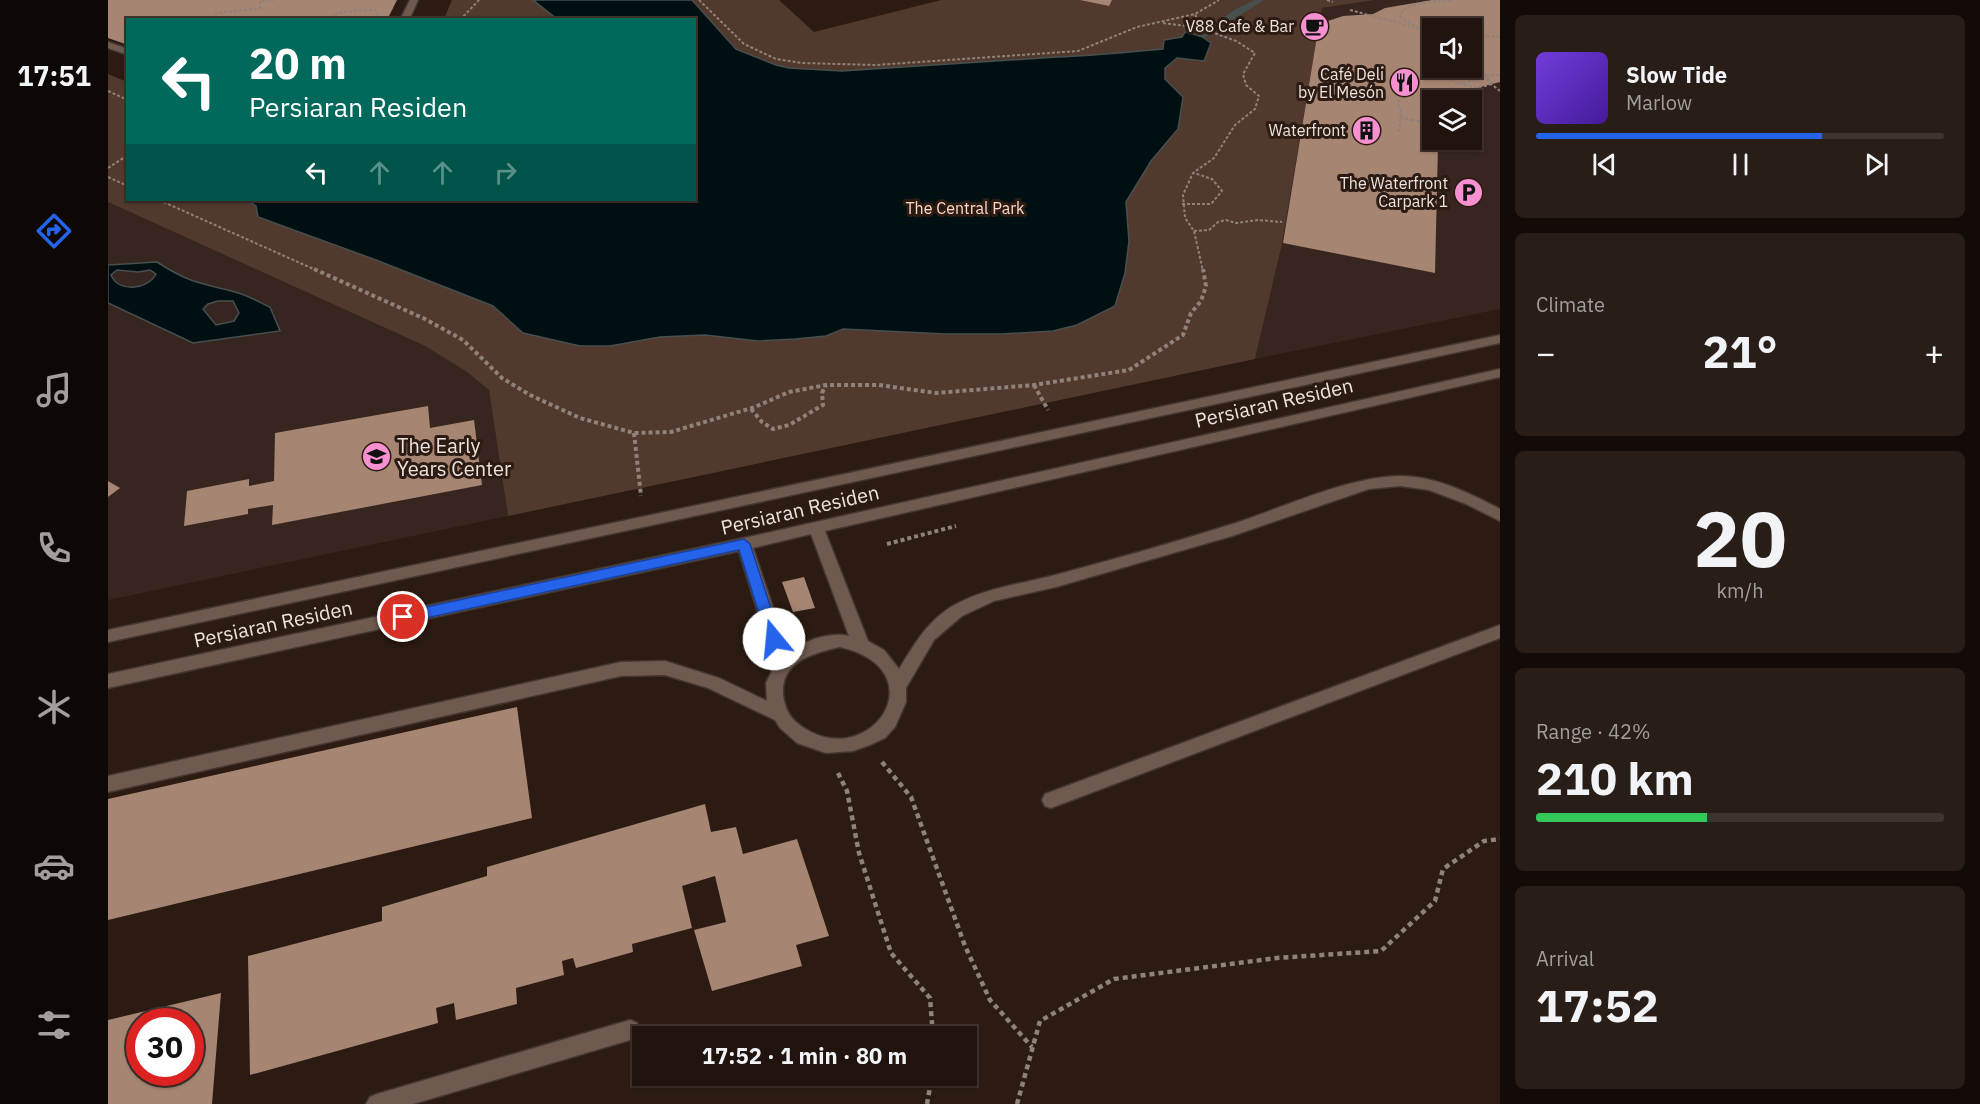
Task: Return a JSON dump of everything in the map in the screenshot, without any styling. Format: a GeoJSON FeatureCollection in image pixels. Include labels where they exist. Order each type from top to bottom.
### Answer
{"type":"FeatureCollection","features":[{"type":"Feature","properties":{"kind":"street"},"geometry":{"type":"LineString","coordinates":[[405,18],[414,0]]}},
{"type":"Feature","properties":{"kind":"street"},"geometry":{"type":"LineString","coordinates":[[108,45],[126,51]]}},
{"type":"Feature","properties":{"kind":"street","name":"Persiaran Residen"},"geometry":{"type":"LineString","coordinates":[[108,636],[1500,339]]}},
{"type":"Feature","properties":{"kind":"street","name":"Persiaran Residen"},"geometry":{"type":"LineString","coordinates":[[108,681],[744,544],[1500,374]]}},
{"type":"Feature","properties":{"kind":"street"},"geometry":{"type":"LineString","coordinates":[[898,686],[928,635],[956,612],[991,597],[1056,581],[1221,533],[1368,484],[1400,481],[1430,485],[1471,500],[1500,516]]}},
{"type":"Feature","properties":{"kind":"street"},"geometry":{"type":"LineString","coordinates":[[816,528],[861,645]]}},
{"type":"Feature","properties":{"kind":"street"},"geometry":{"type":"LineString","coordinates":[[744,544],[774,639],[784,662]]}},
{"type":"Feature","properties":{"kind":"street"},"geometry":{"type":"LineString","coordinates":[[1051,800],[1500,631]]}},
{"type":"Feature","properties":{"kind":"street"},"geometry":{"type":"LineString","coordinates":[[840,640],[861,645],[878,655],[892,668],[898,686],[898,703],[892,718],[881,731],[864,741],[845,746],[825,745],[806,739],[790,729],[779,714],[773,697],[775,678],[784,662],[800,650],[819,642],[840,640]]}},
{"type":"Feature","properties":{"kind":"street"},"geometry":{"type":"LineString","coordinates":[[108,784],[621,669],[665,668],[713,683],[779,714]]}},
{"type":"Feature","properties":{"kind":"street"},"geometry":{"type":"LineString","coordinates":[[377,1104],[630,1030]]}},
{"type":"Feature","properties":{"kind":"path"},"geometry":{"type":"LineString","coordinates":[[216,18],[216,13],[260,8],[260,1],[274,0]]}},
{"type":"Feature","properties":{"kind":"path"},"geometry":{"type":"LineString","coordinates":[[462,18],[479,0]]}},
{"type":"Feature","properties":{"kind":"path"},"geometry":{"type":"LineString","coordinates":[[699,0],[744,44],[776,58],[802,63],[876,65],[1078,51],[1137,27],[1195,14],[1219,0]]}},
{"type":"Feature","properties":{"kind":"path"},"geometry":{"type":"LineString","coordinates":[[1327,0],[1333,2]]}},
{"type":"Feature","properties":{"kind":"path"},"geometry":{"type":"LineString","coordinates":[[1407,0],[1408,5]]}},
{"type":"Feature","properties":{"kind":"path"},"geometry":{"type":"LineString","coordinates":[[1422,29],[1400,16],[1408,5],[1453,0]]}},
{"type":"Feature","properties":{"kind":"path"},"geometry":{"type":"LineString","coordinates":[[328,18],[333,14],[380,7]]}},
{"type":"Feature","properties":{"kind":"path"},"geometry":{"type":"LineString","coordinates":[[366,10],[375,10],[378,18]]}},
{"type":"Feature","properties":{"kind":"path"},"geometry":{"type":"LineString","coordinates":[[1350,10],[1415,27],[1422,31]]}},
{"type":"Feature","properties":{"kind":"path"},"geometry":{"type":"LineString","coordinates":[[1195,14],[1201,28]]}},
{"type":"Feature","properties":{"kind":"path"},"geometry":{"type":"LineString","coordinates":[[161,201],[425,319],[463,340],[502,378],[530,394],[580,418],[634,433],[671,432],[751,409],[789,392],[826,385],[879,385],[936,393],[1034,385],[1129,370],[1183,335],[1191,313],[1201,301],[1206,286],[1194,231],[1185,219],[1182,204],[1187,183],[1193,173],[1214,158],[1234,125],[1255,109],[1258,96],[1246,85],[1243,74],[1256,53],[1236,41],[1201,28],[1160,23]]}},
{"type":"Feature","properties":{"kind":"path"},"geometry":{"type":"LineString","coordinates":[[1482,36],[1500,38]]}},
{"type":"Feature","properties":{"kind":"path"},"geometry":{"type":"LineString","coordinates":[[1482,72],[1488,84],[1500,91]]}},
{"type":"Feature","properties":{"kind":"path"},"geometry":{"type":"LineString","coordinates":[[1399,132],[1401,111],[1398,103],[1403,90],[1422,74]]}},
{"type":"Feature","properties":{"kind":"path"},"geometry":{"type":"LineString","coordinates":[[1463,83],[1484,76],[1500,75]]}},
{"type":"Feature","properties":{"kind":"path"},"geometry":{"type":"LineString","coordinates":[[1447,78],[1470,87],[1488,88],[1493,83],[1484,76]]}},
{"type":"Feature","properties":{"kind":"path"},"geometry":{"type":"LineString","coordinates":[[108,91],[126,98]]}},
{"type":"Feature","properties":{"kind":"path"},"geometry":{"type":"LineString","coordinates":[[1400,117],[1422,120]]}},
{"type":"Feature","properties":{"kind":"path"},"geometry":{"type":"LineString","coordinates":[[108,168],[126,156]]}},
{"type":"Feature","properties":{"kind":"path"},"geometry":{"type":"LineString","coordinates":[[1182,204],[1210,204],[1216,202],[1222,191],[1212,179],[1193,173]]}},
{"type":"Feature","properties":{"kind":"path"},"geometry":{"type":"LineString","coordinates":[[108,177],[126,185]]}},
{"type":"Feature","properties":{"kind":"path"},"geometry":{"type":"LineString","coordinates":[[1194,231],[1209,230],[1215,224],[1227,220],[1236,223],[1258,220],[1282,222]]}},
{"type":"Feature","properties":{"kind":"path"},"geometry":{"type":"LineString","coordinates":[[751,409],[768,427],[782,429],[823,405],[822,393],[826,385]]}},
{"type":"Feature","properties":{"kind":"path"},"geometry":{"type":"LineString","coordinates":[[1034,385],[1048,411]]}},
{"type":"Feature","properties":{"kind":"path"},"geometry":{"type":"LineString","coordinates":[[634,433],[641,496]]}},
{"type":"Feature","properties":{"kind":"path"},"geometry":{"type":"LineString","coordinates":[[864,741],[911,797],[966,946],[990,999],[1032,1047]]}},
{"type":"Feature","properties":{"kind":"path"},"geometry":{"type":"LineString","coordinates":[[825,745],[847,791],[859,854],[891,953],[930,998],[932,1026]]}},
{"type":"Feature","properties":{"kind":"path"},"geometry":{"type":"LineString","coordinates":[[1017,1104],[1040,1021],[1114,979],[1277,958],[1381,951],[1435,901],[1443,869],[1484,841],[1500,839]]}},
{"type":"Feature","properties":{"kind":"path"},"geometry":{"type":"LineString","coordinates":[[927,1104],[930,1086]]}},
{"type":"Feature","properties":{"kind":"shaded area"},"geometry":{"type":"Polygon","coordinates":[[[533,0],[692,0],[736,49],[789,68],[842,71],[1163,49],[1164,40],[1182,37],[1185,32],[1201,36],[1211,43],[1204,61],[1177,58],[1165,68],[1165,79],[1183,97],[1178,129],[1151,161],[1126,202],[1129,241],[1125,273],[1115,306],[1077,325],[1053,331],[946,334],[843,329],[826,336],[795,339],[758,341],[705,335],[660,337],[610,346],[580,346],[523,333],[493,306],[258,217],[256,206],[248,201],[696,201],[696,18],[556,18],[533,0]]]}},
{"type":"Feature","properties":{"kind":"shaded area"},"geometry":{"type":"Polygon","coordinates":[[[1375,0],[1500,0],[1500,309],[1255,359],[1282,244],[1322,8],[1375,0]]]}},
{"type":"Feature","properties":{"kind":"shaded area"},"geometry":{"type":"Polygon","coordinates":[[[108,202],[425,346],[467,372],[489,389],[508,516],[108,600],[108,202]]]}},
{"type":"Feature","properties":{"kind":"shaded area"},"geometry":{"type":"Polygon","coordinates":[[[157,262],[187,278],[244,295],[270,307],[280,331],[193,343],[108,303],[108,265],[157,262]],[[117,270],[111,275],[120,285],[126,287],[147,283],[156,274],[150,270],[138,272],[117,270]],[[233,301],[208,304],[203,309],[216,325],[234,321],[239,313],[233,301]]]}},
{"type":"Feature","properties":{"kind":"green space","name":"The Central Park"},"geometry":{"type":"Polygon","coordinates":[[[452,0],[779,0],[814,32],[941,0],[1375,0],[1322,8],[1282,244],[1255,359],[508,516],[489,390],[467,372],[425,346],[108,202],[108,74],[126,82],[126,201],[696,201],[696,18],[444,18],[452,0]]]}},
{"type":"Feature","properties":{"kind":"building"},"geometry":{"type":"Polygon","coordinates":[[[108,0],[397,0],[388,18],[126,18],[126,44],[108,38],[108,0]]]}},
{"type":"Feature","properties":{"kind":"building"},"geometry":{"type":"Polygon","coordinates":[[[1080,0],[1112,0],[1109,6],[1080,0]]]}},
{"type":"Feature","properties":{"kind":"building","name":"Waterfront"},"geometry":{"type":"Polygon","coordinates":[[[1432,0],[1500,0],[1500,82],[1474,90],[1422,90],[1422,150],[1438,150],[1435,273],[1283,243],[1319,24],[1343,16],[1373,14],[1385,8],[1432,0]]]}},
{"type":"Feature","properties":{"kind":"building","name":"The Early Years Center"},"geometry":{"type":"Polygon","coordinates":[[[428,406],[430,428],[474,420],[482,485],[272,525],[273,505],[248,509],[248,514],[184,526],[187,491],[249,479],[249,486],[274,481],[275,433],[428,406]]]}},
{"type":"Feature","properties":{"kind":"building"},"geometry":{"type":"Polygon","coordinates":[[[108,481],[120,488],[108,497],[108,481]]]}},
{"type":"Feature","properties":{"kind":"building"},"geometry":{"type":"Polygon","coordinates":[[[804,577],[815,608],[793,612],[782,582],[804,577]]]}},
{"type":"Feature","properties":{"kind":"building"},"geometry":{"type":"Polygon","coordinates":[[[517,707],[532,818],[108,920],[108,799],[517,707]]]}},
{"type":"Feature","properties":{"kind":"building"},"geometry":{"type":"Polygon","coordinates":[[[705,804],[711,832],[736,827],[743,854],[797,839],[829,936],[796,945],[802,966],[712,991],[694,930],[726,922],[715,876],[682,886],[692,928],[632,944],[633,952],[576,968],[573,958],[562,961],[564,975],[516,988],[517,1004],[456,1020],[454,1003],[436,1008],[438,1023],[250,1075],[248,956],[382,921],[382,907],[487,876],[487,867],[705,804]]]}},
{"type":"Feature","properties":{"kind":"building"},"geometry":{"type":"Polygon","coordinates":[[[221,993],[212,1104],[108,1104],[108,1020],[126,1016],[126,1086],[204,1086],[204,1008],[158,1008],[221,993]]]}},
{"type":"Feature","properties":{"kind":"waterway"},"geometry":{"type":"LineString","coordinates":[[1201,36],[1260,0]]}},
{"type":"Feature","properties":{"kind":"place","name":"V88 Cafe & Bar"},"geometry":{"type":"Point","coordinates":[1315,26]}},
{"type":"Feature","properties":{"kind":"place","name":"Café Deli by El Mesón"},"geometry":{"type":"Point","coordinates":[1405,83]}},
{"type":"Feature","properties":{"kind":"place","name":"Waterfront"},"geometry":{"type":"Point","coordinates":[1367,130]}},
{"type":"Feature","properties":{"kind":"place","name":"The Waterfront Carpark 1"},"geometry":{"type":"Point","coordinates":[1469,192]}},
{"type":"Feature","properties":{"kind":"place","name":"The Early Years Center"},"geometry":{"type":"Point","coordinates":[376,457]}},
{"type":"Feature","properties":{"kind":"route"},"geometry":{"type":"LineString","coordinates":[[403,617],[744,544],[774,639]]}}]}
